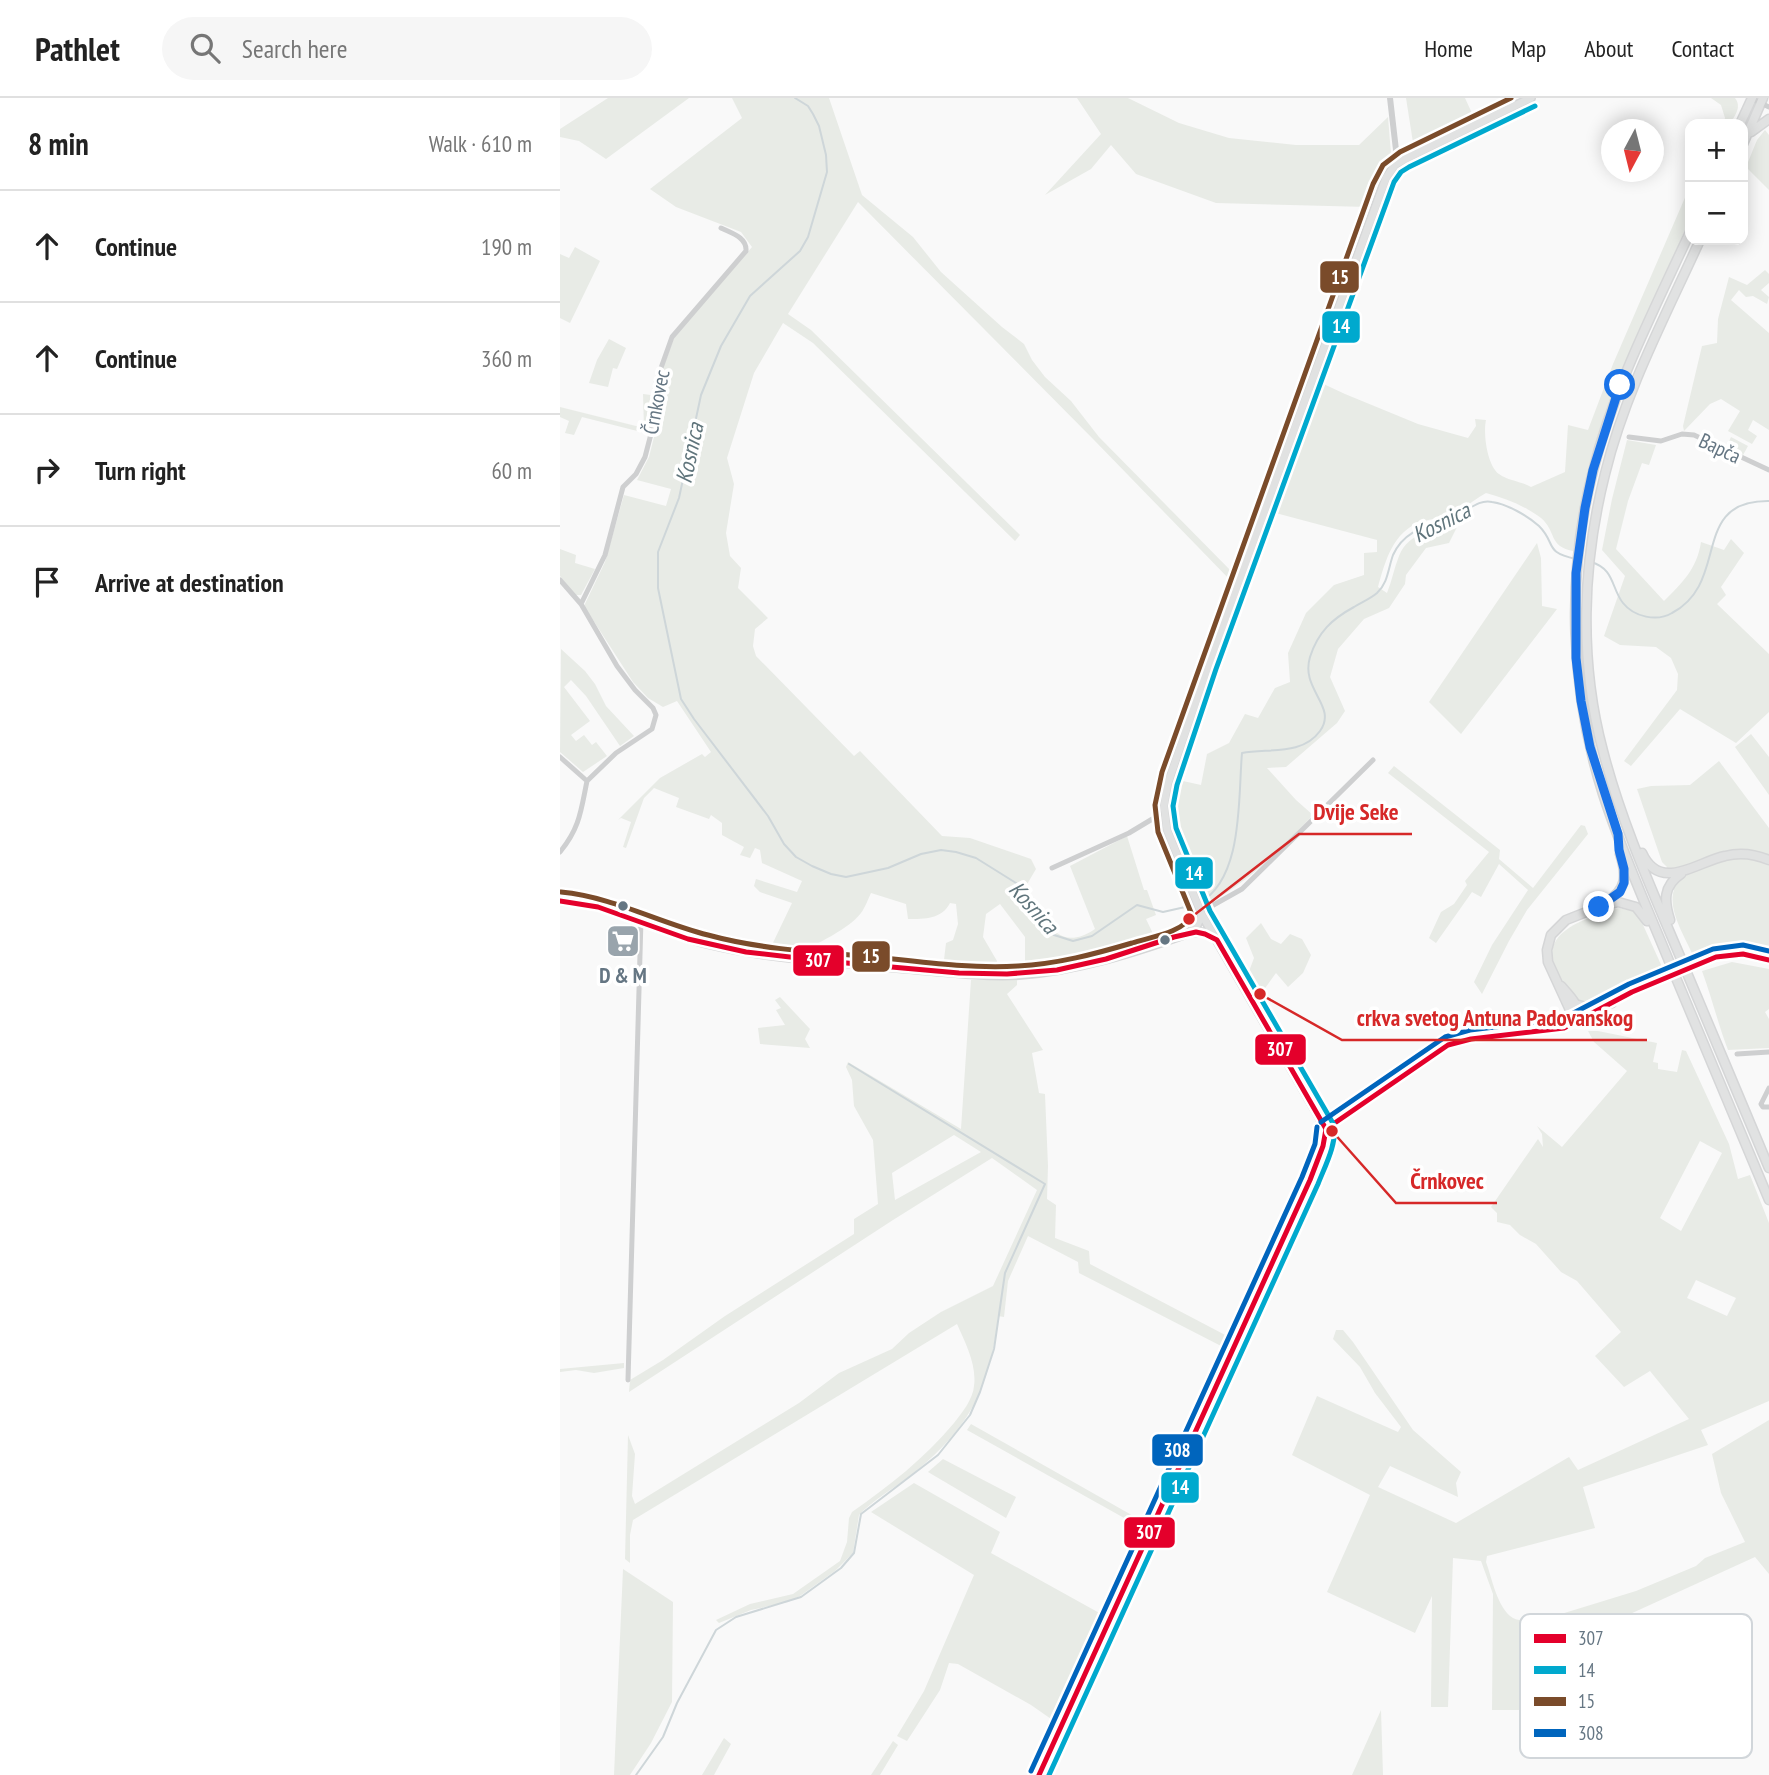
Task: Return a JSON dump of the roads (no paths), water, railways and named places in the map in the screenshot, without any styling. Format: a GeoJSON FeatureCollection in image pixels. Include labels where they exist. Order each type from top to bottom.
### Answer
{"type":"FeatureCollection","features":[{"type":"Feature","properties":{"kind":"main road"},"geometry":{"type":"LineString","coordinates":[[1039,1775],[1237,1341],[1326,1138],[1325,1129],[1200,911],[1167,830],[1165,792],[1381,187],[1395,165],[1531,98]]}},
{"type":"Feature","properties":{"kind":"main road"},"geometry":{"type":"LineString","coordinates":[[1742,119],[1751,98]]}},
{"type":"Feature","properties":{"kind":"main road"},"geometry":{"type":"LineString","coordinates":[[1748,132],[1764,102]]}},
{"type":"Feature","properties":{"kind":"main road"},"geometry":{"type":"LineString","coordinates":[[1748,135],[1757,125],[1769,119]]}},
{"type":"Feature","properties":{"kind":"main road"},"geometry":{"type":"LineString","coordinates":[[1685,243],[1620,385],[1593,470],[1576,573],[1576,658],[1581,701],[1593,759],[1618,834],[1769,1200]]}},
{"type":"Feature","properties":{"kind":"main road"},"geometry":{"type":"LineString","coordinates":[[1698,245],[1631,390],[1605,474],[1588,575],[1587,654],[1602,749],[1630,833],[1769,1168]]}},
{"type":"Feature","properties":{"kind":"main road"},"geometry":{"type":"LineString","coordinates":[[1630,833],[1648,863],[1667,873],[1686,870],[1733,854],[1752,855],[1769,860]]}},
{"type":"Feature","properties":{"kind":"main road"},"geometry":{"type":"LineString","coordinates":[[1599,907],[1620,892],[1624,883],[1618,834]]}},
{"type":"Feature","properties":{"kind":"main road"},"geometry":{"type":"LineString","coordinates":[[1671,936],[1665,904],[1666,892],[1673,880],[1686,870]]}},
{"type":"Feature","properties":{"kind":"main road"},"geometry":{"type":"LineString","coordinates":[[560,901],[594,905],[707,944],[771,956],[993,974],[1019,975],[1059,969],[1117,956],[1189,933],[1204,933],[1217,940]]}},
{"type":"Feature","properties":{"kind":"main road"},"geometry":{"type":"LineString","coordinates":[[1579,1022],[1574,1018],[1555,980],[1547,955],[1552,935],[1566,920],[1599,907],[1624,902],[1642,913],[1662,944]]}},
{"type":"Feature","properties":{"kind":"main road"},"geometry":{"type":"LineString","coordinates":[[1189,933],[1197,925],[1200,911]]}},
{"type":"Feature","properties":{"kind":"main road"},"geometry":{"type":"LineString","coordinates":[[1555,980],[1575,1003],[1580,1013],[1579,1022]]}},
{"type":"Feature","properties":{"kind":"main road"},"geometry":{"type":"LineString","coordinates":[[1575,1003],[1586,1007],[1612,1003]]}},
{"type":"Feature","properties":{"kind":"street"},"geometry":{"type":"LineString","coordinates":[[1390,98],[1396,150],[1395,165]]}},
{"type":"Feature","properties":{"kind":"street"},"geometry":{"type":"LineString","coordinates":[[1751,98],[1764,102]]}},
{"type":"Feature","properties":{"kind":"street","name":"Črnkovec"},"geometry":{"type":"LineString","coordinates":[[581,604],[605,555],[623,487],[636,474],[645,457],[651,434],[656,382],[672,337],[746,251],[747,246],[742,239],[721,228]]}},
{"type":"Feature","properties":{"kind":"street","name":"Bapča"},"geometry":{"type":"LineString","coordinates":[[1629,437],[1661,441],[1682,434],[1694,435],[1769,470]]}},
{"type":"Feature","properties":{"kind":"street"},"geometry":{"type":"LineString","coordinates":[[560,580],[581,604],[617,666],[656,715],[652,729],[616,752],[587,781],[582,814],[575,832],[560,852]]}},
{"type":"Feature","properties":{"kind":"street"},"geometry":{"type":"LineString","coordinates":[[560,757],[587,781]]}},
{"type":"Feature","properties":{"kind":"street"},"geometry":{"type":"LineString","coordinates":[[1200,911],[1241,888],[1373,760]]}},
{"type":"Feature","properties":{"kind":"street"},"geometry":{"type":"LineString","coordinates":[[1052,868],[1129,833],[1164,812]]}},
{"type":"Feature","properties":{"kind":"street"},"geometry":{"type":"LineString","coordinates":[[628,1380],[641,919]]}},
{"type":"Feature","properties":{"kind":"street"},"geometry":{"type":"LineString","coordinates":[[1325,1129],[1448,1045],[1471,1039],[1554,1031],[1579,1022],[1660,980],[1716,957],[1743,954],[1769,960]]}},
{"type":"Feature","properties":{"kind":"street"},"geometry":{"type":"LineString","coordinates":[[1737,1054],[1769,1052]]}},
{"type":"Feature","properties":{"kind":"street"},"geometry":{"type":"LineString","coordinates":[[1769,1088],[1761,1104],[1763,1107],[1769,1107]]}},
{"type":"Feature","properties":{"kind":"waterway","name":"Kosnica"},"geometry":{"type":"LineString","coordinates":[[795,98],[808,106],[813,114],[826,155],[827,172],[808,237],[800,251],[750,296],[721,346],[701,395],[679,498],[658,552],[658,588],[681,699],[768,816],[784,844],[796,857],[831,874],[846,877],[888,868],[921,854],[941,850],[956,852],[976,858],[1016,883],[1054,935],[1073,941],[1092,936],[1137,905],[1163,912],[1194,905]]}},
{"type":"Feature","properties":{"kind":"waterway","name":"Kosnica"},"geometry":{"type":"LineString","coordinates":[[1199,903],[1214,891],[1231,856],[1239,813],[1242,753],[1294,748],[1313,739],[1320,731],[1325,714],[1308,669],[1313,648],[1333,622],[1381,589],[1393,555],[1405,538],[1421,528],[1487,501],[1511,508],[1529,518],[1544,532],[1555,550],[1576,559]]}},
{"type":"Feature","properties":{"kind":"waterway","name":"Kosnica"},"geometry":{"type":"LineString","coordinates":[[1591,562],[1609,574],[1619,597],[1633,612],[1646,617],[1666,616],[1690,599],[1701,582],[1719,528],[1728,514],[1744,504],[1769,501]]}},
{"type":"Feature","properties":{"kind":"waterway"},"geometry":{"type":"LineString","coordinates":[[636,1775],[663,1737],[677,1703],[716,1630],[736,1617],[801,1597],[841,1568],[854,1553],[861,1514],[938,1455],[970,1415],[994,1349],[1005,1273],[1045,1184],[849,1064]]}},
{"type":"Feature","properties":{"kind":"place","name":"Dvije Seke"},"geometry":{"type":"Point","coordinates":[1189,919]}},
{"type":"Feature","properties":{"kind":"place","name":"D & M"},"geometry":{"type":"Point","coordinates":[623,941]}},
{"type":"Feature","properties":{"kind":"place","name":"crkva svetog Antuna Padovanskog"},"geometry":{"type":"Point","coordinates":[1260,994]}},
{"type":"Feature","properties":{"kind":"place","name":"Črnkovec"},"geometry":{"type":"Point","coordinates":[1332,1131]}}]}
